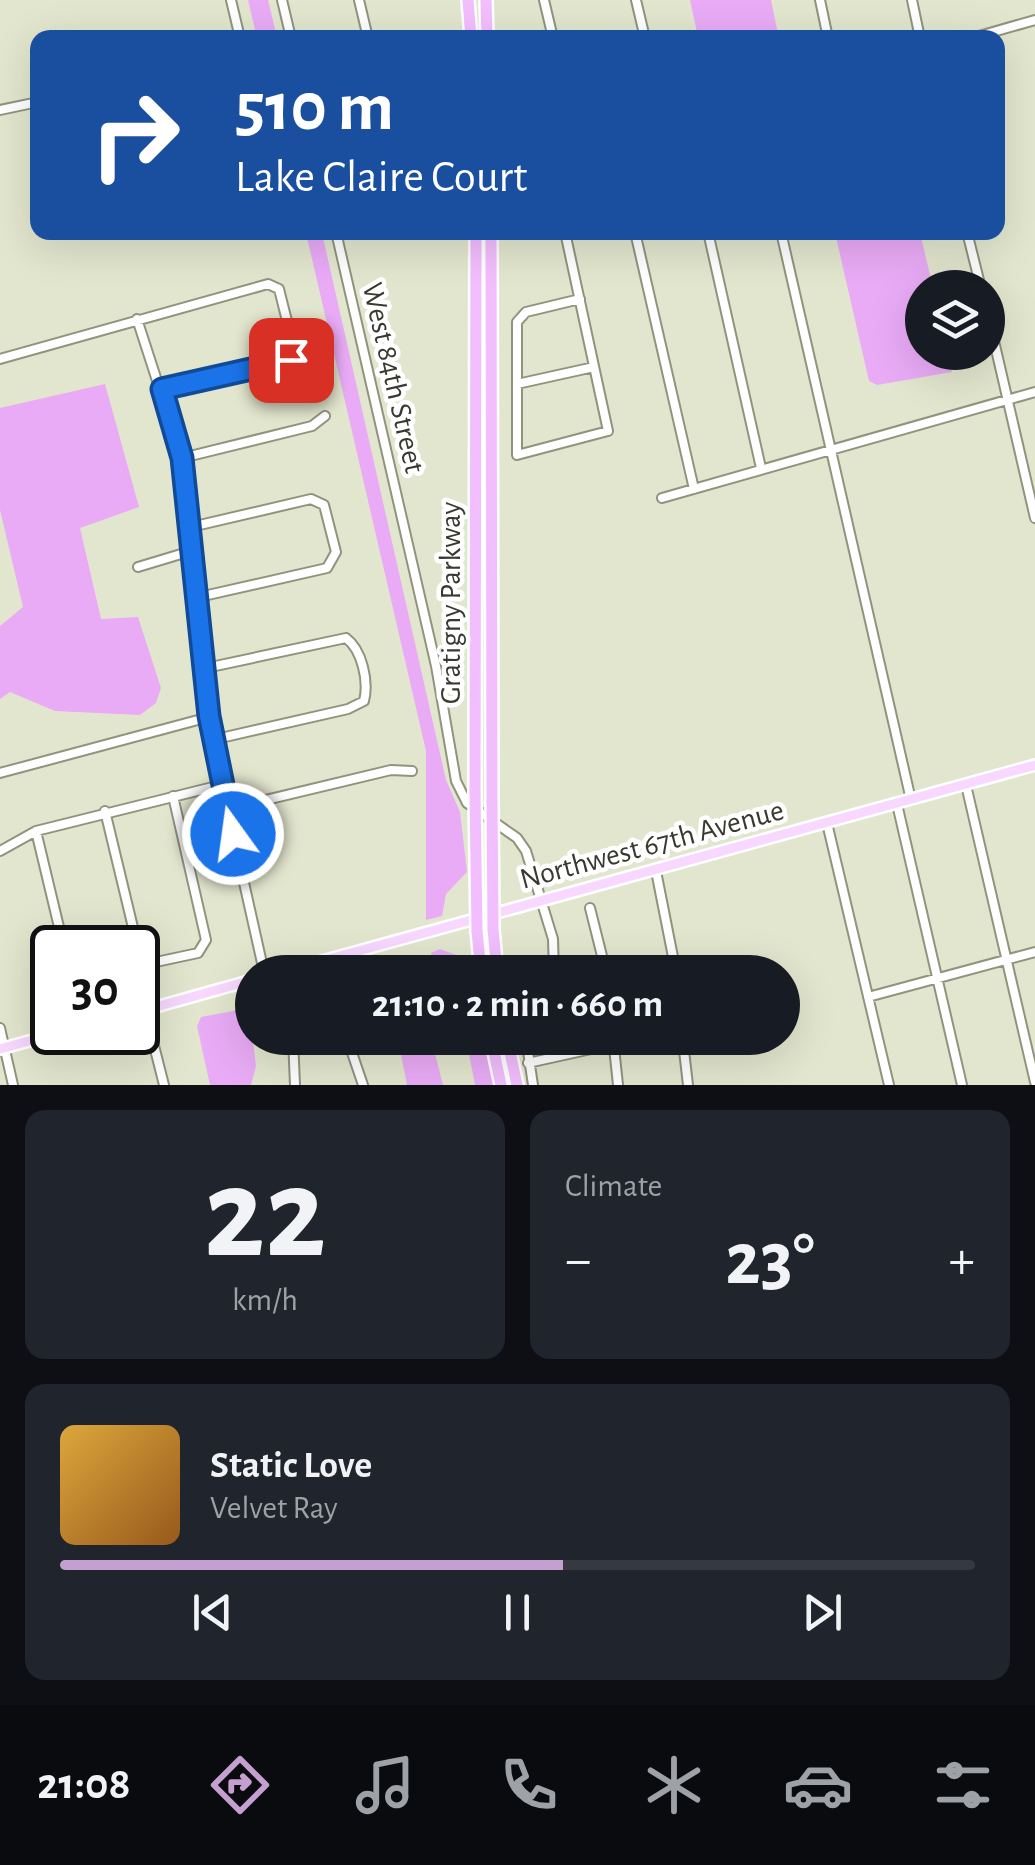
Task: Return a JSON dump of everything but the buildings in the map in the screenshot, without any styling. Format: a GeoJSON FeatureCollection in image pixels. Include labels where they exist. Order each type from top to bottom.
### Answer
{"type":"FeatureCollection","features":[{"type":"Feature","properties":{"kind":"highway"},"geometry":{"type":"LineString","coordinates":[[468,0],[470,30]]}},
{"type":"Feature","properties":{"kind":"highway"},"geometry":{"type":"LineString","coordinates":[[486,0],[487,30]]}},
{"type":"Feature","properties":{"kind":"highway","name":"Gratigny Parkway"},"geometry":{"type":"LineString","coordinates":[[476,240],[476,794],[480,955]]}},
{"type":"Feature","properties":{"kind":"highway","name":"Gratigny Parkway"},"geometry":{"type":"LineString","coordinates":[[491,240],[492,802],[496,955]]}},
{"type":"Feature","properties":{"kind":"highway"},"geometry":{"type":"LineString","coordinates":[[494,1055],[500,1085]]}},
{"type":"Feature","properties":{"kind":"highway"},"geometry":{"type":"LineString","coordinates":[[511,1055],[517,1085]]}},
{"type":"Feature","properties":{"kind":"main road","name":"Northwest 67th Avenue"},"geometry":{"type":"LineString","coordinates":[[347,955],[1035,767]]}},
{"type":"Feature","properties":{"kind":"main road"},"geometry":{"type":"LineString","coordinates":[[160,1006],[235,985]]}},
{"type":"Feature","properties":{"kind":"main road"},"geometry":{"type":"LineString","coordinates":[[2,1049],[30,1041]]}},
{"type":"Feature","properties":{"kind":"street"},"geometry":{"type":"LineString","coordinates":[[231,0],[238,30]]}},
{"type":"Feature","properties":{"kind":"street"},"geometry":{"type":"LineString","coordinates":[[282,0],[289,30]]}},
{"type":"Feature","properties":{"kind":"street"},"geometry":{"type":"LineString","coordinates":[[359,0],[366,30]]}},
{"type":"Feature","properties":{"kind":"street"},"geometry":{"type":"LineString","coordinates":[[544,0],[550,30]]}},
{"type":"Feature","properties":{"kind":"street"},"geometry":{"type":"LineString","coordinates":[[636,0],[642,30]]}},
{"type":"Feature","properties":{"kind":"street"},"geometry":{"type":"LineString","coordinates":[[820,0],[826,30]]}},
{"type":"Feature","properties":{"kind":"street"},"geometry":{"type":"LineString","coordinates":[[912,0],[918,30]]}},
{"type":"Feature","properties":{"kind":"street"},"geometry":{"type":"LineString","coordinates":[[1000,30],[1035,20]]}},
{"type":"Feature","properties":{"kind":"street"},"geometry":{"type":"LineString","coordinates":[[0,110],[30,104]]}},
{"type":"Feature","properties":{"kind":"street","name":"West 84th Street"},"geometry":{"type":"LineString","coordinates":[[338,240],[436,666],[456,781],[467,803],[517,838],[542,901],[557,955]]}},
{"type":"Feature","properties":{"kind":"street"},"geometry":{"type":"LineString","coordinates":[[567,240],[580,299],[608,431],[517,455],[518,322],[526,312],[580,299]]}},
{"type":"Feature","properties":{"kind":"street"},"geometry":{"type":"LineString","coordinates":[[637,240],[694,490]]}},
{"type":"Feature","properties":{"kind":"street"},"geometry":{"type":"LineString","coordinates":[[710,240],[762,468]]}},
{"type":"Feature","properties":{"kind":"street"},"geometry":{"type":"LineString","coordinates":[[783,240],[911,800]]}},
{"type":"Feature","properties":{"kind":"street"},"geometry":{"type":"LineString","coordinates":[[969,240],[976,270]]}},
{"type":"Feature","properties":{"kind":"street"},"geometry":{"type":"LineString","coordinates":[[0,359],[268,284],[279,288],[294,348],[291,360],[162,389]]}},
{"type":"Feature","properties":{"kind":"street"},"geometry":{"type":"LineString","coordinates":[[137,319],[182,458],[212,740],[260,955]]}},
{"type":"Feature","properties":{"kind":"street"},"geometry":{"type":"LineString","coordinates":[[517,384],[594,367]]}},
{"type":"Feature","properties":{"kind":"street"},"geometry":{"type":"LineString","coordinates":[[1001,370],[1035,518]]}},
{"type":"Feature","properties":{"kind":"street"},"geometry":{"type":"LineString","coordinates":[[662,498],[1035,392]]}},
{"type":"Feature","properties":{"kind":"street"},"geometry":{"type":"LineString","coordinates":[[182,458],[312,426],[325,416]]}},
{"type":"Feature","properties":{"kind":"street"},"geometry":{"type":"LineString","coordinates":[[191,527],[319,500],[336,552],[327,568],[199,597]]}},
{"type":"Feature","properties":{"kind":"street"},"geometry":{"type":"LineString","coordinates":[[138,567],[191,552]]}},
{"type":"Feature","properties":{"kind":"street"},"geometry":{"type":"LineString","coordinates":[[206,668],[346,638],[357,646],[367,691],[364,701],[348,709],[212,740]]}},
{"type":"Feature","properties":{"kind":"street"},"geometry":{"type":"LineString","coordinates":[[0,773],[209,716]]}},
{"type":"Feature","properties":{"kind":"street"},"geometry":{"type":"LineString","coordinates":[[228,808],[391,770],[412,770]]}},
{"type":"Feature","properties":{"kind":"street"},"geometry":{"type":"LineString","coordinates":[[966,784],[1035,1082]]}},
{"type":"Feature","properties":{"kind":"street"},"geometry":{"type":"LineString","coordinates":[[0,851],[36,831],[221,785]]}},
{"type":"Feature","properties":{"kind":"street"},"geometry":{"type":"LineString","coordinates":[[105,811],[142,964],[198,953],[206,940],[173,796]]}},
{"type":"Feature","properties":{"kind":"street"},"geometry":{"type":"LineString","coordinates":[[897,804],[962,1085]]}},
{"type":"Feature","properties":{"kind":"street"},"geometry":{"type":"LineString","coordinates":[[827,823],[889,1085]]}},
{"type":"Feature","properties":{"kind":"street"},"geometry":{"type":"LineString","coordinates":[[36,831],[58,925]]}},
{"type":"Feature","properties":{"kind":"street"},"geometry":{"type":"LineString","coordinates":[[656,871],[673,955]]}},
{"type":"Feature","properties":{"kind":"street"},"geometry":{"type":"LineString","coordinates":[[590,908],[602,955]]}},
{"type":"Feature","properties":{"kind":"street"},"geometry":{"type":"LineString","coordinates":[[868,997],[1035,952]]}},
{"type":"Feature","properties":{"kind":"street"},"geometry":{"type":"LineString","coordinates":[[0,1028],[13,1085]]}},
{"type":"Feature","properties":{"kind":"street"},"geometry":{"type":"LineString","coordinates":[[155,1055],[164,1085]]}},
{"type":"Feature","properties":{"kind":"street"},"geometry":{"type":"LineString","coordinates":[[294,1055],[295,1085]]}},
{"type":"Feature","properties":{"kind":"street"},"geometry":{"type":"LineString","coordinates":[[353,1055],[364,1085]]}},
{"type":"Feature","properties":{"kind":"street"},"geometry":{"type":"LineString","coordinates":[[527,1055],[533,1085]]}},
{"type":"Feature","properties":{"kind":"street"},"geometry":{"type":"LineString","coordinates":[[528,1063],[558,1055]]}},
{"type":"Feature","properties":{"kind":"street"},"geometry":{"type":"LineString","coordinates":[[615,1055],[618,1085]]}},
{"type":"Feature","properties":{"kind":"street"},"geometry":{"type":"LineString","coordinates":[[685,1055],[688,1085]]}},
{"type":"Feature","properties":{"kind":"shaded area"},"geometry":{"type":"Polygon","coordinates":[[[248,0],[268,0],[275,29],[255,30],[248,0]]]}},
{"type":"Feature","properties":{"kind":"shaded area"},"geometry":{"type":"Polygon","coordinates":[[[690,0],[771,0],[777,30],[696,30],[690,0]]]}},
{"type":"Feature","properties":{"kind":"shaded area"},"geometry":{"type":"Polygon","coordinates":[[[308,240],[324,240],[446,780],[460,812],[467,872],[446,894],[442,916],[426,920],[426,751],[308,240]]]}},
{"type":"Feature","properties":{"kind":"shaded area"},"geometry":{"type":"Polygon","coordinates":[[[837,240],[922,240],[929,270],[905,270],[905,370],[952,372],[877,385],[869,381],[837,240]]]}},
{"type":"Feature","properties":{"kind":"shaded area"},"geometry":{"type":"Polygon","coordinates":[[[105,384],[139,507],[80,528],[101,619],[138,617],[161,688],[156,703],[140,715],[55,711],[10,692],[0,699],[0,626],[23,607],[0,510],[0,408],[105,384]]]}},
{"type":"Feature","properties":{"kind":"shaded area"},"geometry":{"type":"Polygon","coordinates":[[[440,949],[456,955],[432,955],[440,949]]]}},
{"type":"Feature","properties":{"kind":"shaded area"},"geometry":{"type":"Polygon","coordinates":[[[235,1011],[235,1055],[255,1055],[251,1085],[210,1085],[197,1026],[201,1017],[235,1011]]]}},
{"type":"Feature","properties":{"kind":"shaded area"},"geometry":{"type":"Polygon","coordinates":[[[401,1055],[435,1055],[443,1085],[407,1085],[401,1055]]]}},
{"type":"Feature","properties":{"kind":"shaded area"},"geometry":{"type":"Polygon","coordinates":[[[469,1055],[490,1055],[495,1085],[475,1085],[469,1055]]]}},
{"type":"Feature","properties":{"kind":"route"},"geometry":{"type":"LineString","coordinates":[[233,834],[209,716],[182,458],[162,389],[291,360]]}}]}
